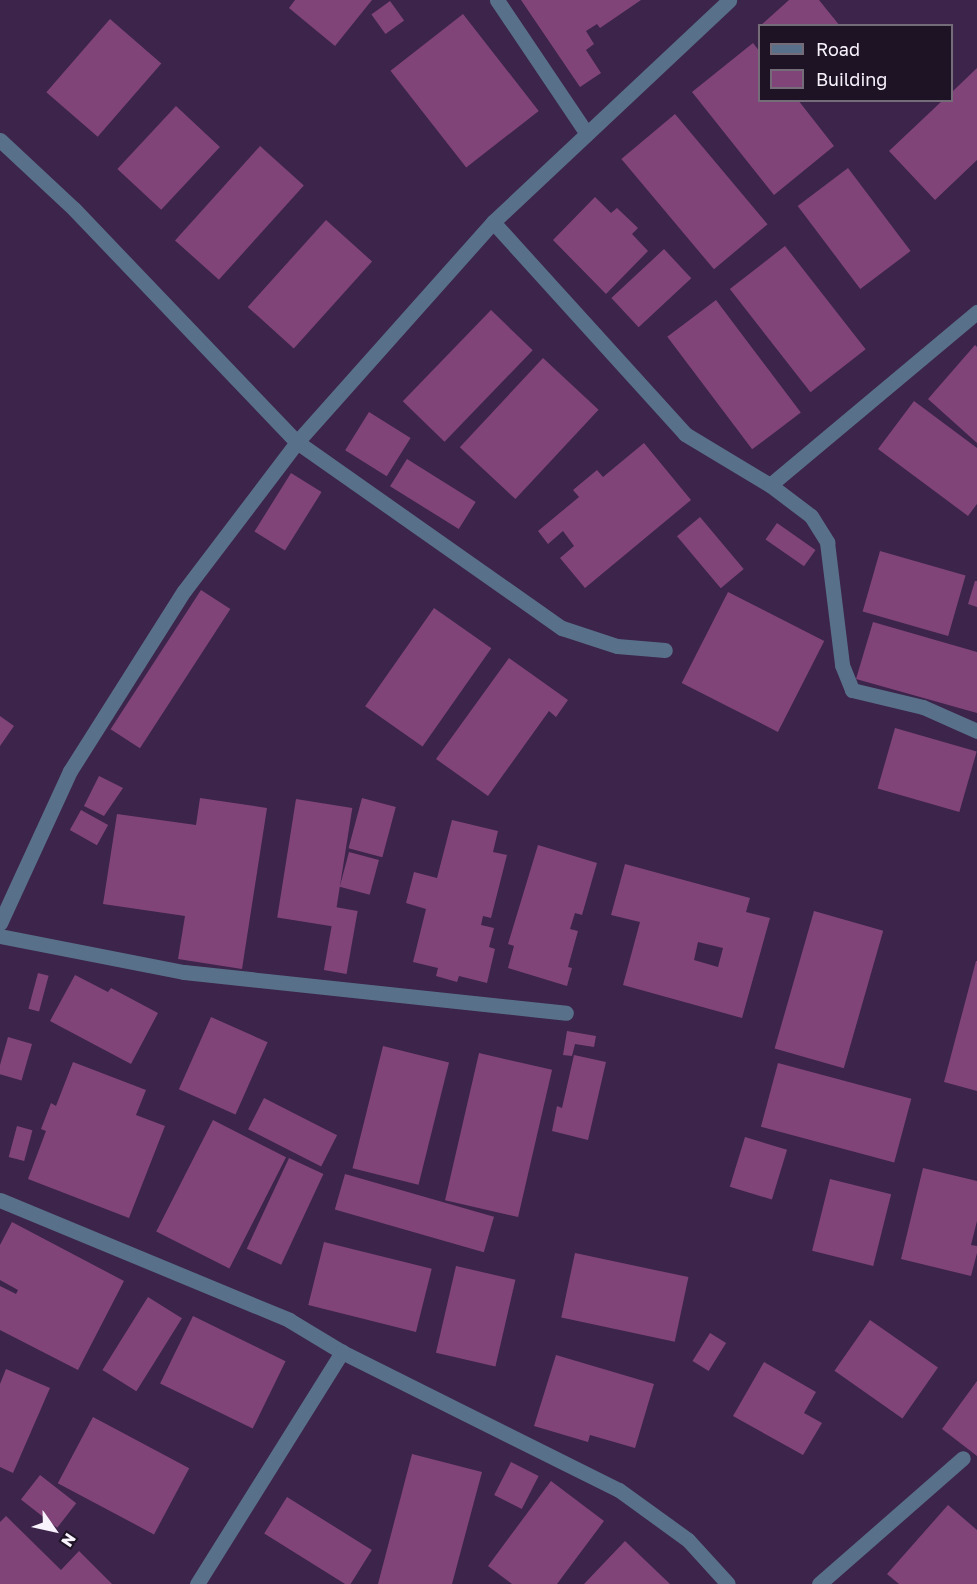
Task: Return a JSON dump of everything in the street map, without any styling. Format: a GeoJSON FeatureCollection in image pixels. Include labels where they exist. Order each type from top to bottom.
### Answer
{"type":"FeatureCollection","features":[{"type":"Feature","properties":{"kind":"street"},"geometry":{"type":"LineString","coordinates":[[497,0],[586,134]]}},
{"type":"Feature","properties":{"kind":"street"},"geometry":{"type":"LineString","coordinates":[[0,923],[70,771],[184,591],[297,442],[493,222],[729,0]]}},
{"type":"Feature","properties":{"kind":"street"},"geometry":{"type":"LineString","coordinates":[[0,140],[74,209],[297,442],[562,628],[617,646],[665,650]]}},
{"type":"Feature","properties":{"kind":"street"},"geometry":{"type":"LineString","coordinates":[[493,222],[685,434],[770,485],[811,516],[827,542],[842,665],[852,690],[923,707],[977,731]]}},
{"type":"Feature","properties":{"kind":"street"},"geometry":{"type":"LineString","coordinates":[[770,485],[977,312]]}},
{"type":"Feature","properties":{"kind":"street"},"geometry":{"type":"LineString","coordinates":[[0,936],[184,972],[566,1013]]}},
{"type":"Feature","properties":{"kind":"street"},"geometry":{"type":"LineString","coordinates":[[0,1200],[289,1320],[342,1352],[619,1490],[688,1540],[728,1584]]}},
{"type":"Feature","properties":{"kind":"street"},"geometry":{"type":"LineString","coordinates":[[197,1584],[342,1352]]}},
{"type":"Feature","properties":{"kind":"street"},"geometry":{"type":"LineString","coordinates":[[819,1584],[963,1458]]}},
{"type":"Feature","properties":{"kind":"building"},"geometry":{"type":"Polygon","coordinates":[[[295,0],[372,0],[335,46],[289,8],[295,0]]]}},
{"type":"Feature","properties":{"kind":"building"},"geometry":{"type":"Polygon","coordinates":[[[521,0],[641,0],[600,28],[597,24],[586,31],[594,44],[586,50],[601,73],[580,87],[521,0]]]}},
{"type":"Feature","properties":{"kind":"building"},"geometry":{"type":"Polygon","coordinates":[[[789,0],[819,0],[838,24],[762,24],[789,0]]]}},
{"type":"Feature","properties":{"kind":"building"},"geometry":{"type":"Polygon","coordinates":[[[390,1],[404,20],[385,34],[371,15],[390,1]]]}},
{"type":"Feature","properties":{"kind":"building"},"geometry":{"type":"Polygon","coordinates":[[[463,14],[539,111],[466,168],[391,71],[463,14]]]}},
{"type":"Feature","properties":{"kind":"building"},"geometry":{"type":"Polygon","coordinates":[[[110,19],[161,64],[98,137],[46,92],[110,19]]]}},
{"type":"Feature","properties":{"kind":"building"},"geometry":{"type":"Polygon","coordinates":[[[753,43],[758,49],[758,102],[800,102],[834,146],[774,195],[692,92],[753,43]]]}},
{"type":"Feature","properties":{"kind":"building"},"geometry":{"type":"Polygon","coordinates":[[[977,68],[977,160],[935,200],[889,151],[941,102],[953,102],[953,91],[977,68]]]}},
{"type":"Feature","properties":{"kind":"building"},"geometry":{"type":"Polygon","coordinates":[[[176,106],[220,147],[161,210],[117,169],[176,106]]]}},
{"type":"Feature","properties":{"kind":"building"},"geometry":{"type":"Polygon","coordinates":[[[675,114],[768,224],[714,269],[621,159],[675,114]]]}},
{"type":"Feature","properties":{"kind":"building"},"geometry":{"type":"Polygon","coordinates":[[[260,146],[304,185],[219,280],[175,240],[260,146]]]}},
{"type":"Feature","properties":{"kind":"building"},"geometry":{"type":"Polygon","coordinates":[[[848,168],[911,251],[860,289],[798,206],[848,168]]]}},
{"type":"Feature","properties":{"kind":"building"},"geometry":{"type":"Polygon","coordinates":[[[595,197],[611,213],[617,208],[638,228],[632,234],[648,251],[606,294],[553,240],[595,197]]]}},
{"type":"Feature","properties":{"kind":"building"},"geometry":{"type":"Polygon","coordinates":[[[326,220],[372,261],[294,348],[248,307],[326,220]]]}},
{"type":"Feature","properties":{"kind":"building"},"geometry":{"type":"Polygon","coordinates":[[[785,246],[866,349],[810,392],[730,289],[785,246]]]}},
{"type":"Feature","properties":{"kind":"building"},"geometry":{"type":"Polygon","coordinates":[[[664,249],[691,278],[639,327],[611,298],[664,249]]]}},
{"type":"Feature","properties":{"kind":"building"},"geometry":{"type":"Polygon","coordinates":[[[716,300],[801,413],[752,449],[667,337],[716,300]]]}},
{"type":"Feature","properties":{"kind":"building"},"geometry":{"type":"Polygon","coordinates":[[[491,310],[533,350],[445,442],[403,401],[491,310]]]}},
{"type":"Feature","properties":{"kind":"building"},"geometry":{"type":"Polygon","coordinates":[[[975,345],[977,347],[977,443],[928,399],[975,345]]]}},
{"type":"Feature","properties":{"kind":"building"},"geometry":{"type":"Polygon","coordinates":[[[543,358],[599,410],[515,499],[460,447],[543,358]]]}},
{"type":"Feature","properties":{"kind":"building"},"geometry":{"type":"Polygon","coordinates":[[[914,401],[977,448],[977,504],[968,516],[878,449],[914,401]]]}},
{"type":"Feature","properties":{"kind":"building"},"geometry":{"type":"Polygon","coordinates":[[[369,412],[411,438],[387,476],[345,450],[369,412]]]}},
{"type":"Feature","properties":{"kind":"building"},"geometry":{"type":"Polygon","coordinates":[[[644,443],[691,500],[585,588],[560,558],[574,546],[563,531],[548,544],[538,531],[579,497],[573,490],[597,470],[603,477],[644,443]]]}},
{"type":"Feature","properties":{"kind":"building"},"geometry":{"type":"Polygon","coordinates":[[[407,459],[476,502],[459,529],[390,486],[407,459]]]}},
{"type":"Feature","properties":{"kind":"building"},"geometry":{"type":"Polygon","coordinates":[[[291,473],[322,492],[285,551],[254,532],[291,473]]]}},
{"type":"Feature","properties":{"kind":"building"},"geometry":{"type":"Polygon","coordinates":[[[700,517],[744,569],[721,588],[677,536],[700,517]]]}},
{"type":"Feature","properties":{"kind":"building"},"geometry":{"type":"Polygon","coordinates":[[[777,523],[816,550],[804,566],[766,539],[777,523]]]}},
{"type":"Feature","properties":{"kind":"building"},"geometry":{"type":"Polygon","coordinates":[[[880,551],[966,576],[948,636],[863,612],[880,551]]]}},
{"type":"Feature","properties":{"kind":"building"},"geometry":{"type":"Polygon","coordinates":[[[975,581],[977,581],[977,607],[968,604],[975,581]]]}},
{"type":"Feature","properties":{"kind":"building"},"geometry":{"type":"Polygon","coordinates":[[[201,590],[230,609],[140,748],[111,729],[201,590]]]}},
{"type":"Feature","properties":{"kind":"building"},"geometry":{"type":"Polygon","coordinates":[[[728,592],[824,641],[778,732],[682,683],[728,592]]]}},
{"type":"Feature","properties":{"kind":"building"},"geometry":{"type":"Polygon","coordinates":[[[434,608],[491,648],[423,746],[365,706],[434,608]]]}},
{"type":"Feature","properties":{"kind":"building"},"geometry":{"type":"Polygon","coordinates":[[[873,622],[977,652],[977,713],[856,679],[873,622]]]}},
{"type":"Feature","properties":{"kind":"building"},"geometry":{"type":"Polygon","coordinates":[[[509,658],[568,700],[556,717],[549,711],[488,796],[436,759],[509,658]]]}},
{"type":"Feature","properties":{"kind":"building"},"geometry":{"type":"Polygon","coordinates":[[[0,716],[14,726],[0,746],[0,716]]]}},
{"type":"Feature","properties":{"kind":"building"},"geometry":{"type":"Polygon","coordinates":[[[895,728],[977,751],[959,812],[878,789],[895,728]]]}},
{"type":"Feature","properties":{"kind":"building"},"geometry":{"type":"Polygon","coordinates":[[[99,776],[123,788],[104,816],[84,806],[99,776]]]}},
{"type":"Feature","properties":{"kind":"building"},"geometry":{"type":"Polygon","coordinates":[[[200,798],[267,808],[242,969],[178,959],[185,916],[103,904],[117,814],[196,825],[200,798]]]}},
{"type":"Feature","properties":{"kind":"building"},"geometry":{"type":"Polygon","coordinates":[[[362,798],[396,807],[382,857],[349,848],[362,798]]]}},
{"type":"Feature","properties":{"kind":"building"},"geometry":{"type":"Polygon","coordinates":[[[296,799],[352,808],[334,926],[277,918],[296,799]]]}},
{"type":"Feature","properties":{"kind":"building"},"geometry":{"type":"Polygon","coordinates":[[[81,810],[108,825],[97,845],[70,830],[81,810]]]}},
{"type":"Feature","properties":{"kind":"building"},"geometry":{"type":"Polygon","coordinates":[[[452,820],[498,831],[493,852],[507,855],[491,918],[483,916],[481,925],[494,928],[489,947],[495,949],[487,983],[459,976],[457,982],[436,976],[438,968],[413,962],[426,909],[406,903],[414,872],[437,878],[452,820]]]}},
{"type":"Feature","properties":{"kind":"building"},"geometry":{"type":"Polygon","coordinates":[[[538,845],[597,863],[582,915],[575,913],[570,929],[578,931],[568,967],[572,968],[567,986],[508,968],[514,946],[508,944],[538,845]]]}},
{"type":"Feature","properties":{"kind":"building"},"geometry":{"type":"Polygon","coordinates":[[[349,852],[379,860],[370,895],[340,887],[349,852]]]}},
{"type":"Feature","properties":{"kind":"building"},"geometry":{"type":"Polygon","coordinates":[[[625,864],[750,898],[746,912],[770,918],[742,1018],[623,985],[640,922],[611,915],[625,864]],[[698,942],[694,960],[718,967],[723,948],[698,942]]]}},
{"type":"Feature","properties":{"kind":"building"},"geometry":{"type":"Polygon","coordinates":[[[335,907],[358,911],[347,974],[324,970],[335,907]]]}},
{"type":"Feature","properties":{"kind":"building"},"geometry":{"type":"Polygon","coordinates":[[[814,911],[883,931],[844,1068],[775,1048],[814,911]]]}},
{"type":"Feature","properties":{"kind":"building"},"geometry":{"type":"Polygon","coordinates":[[[977,961],[977,1091],[944,1082],[977,961]]]}},
{"type":"Feature","properties":{"kind":"building"},"geometry":{"type":"Polygon","coordinates":[[[38,973],[49,976],[39,1012],[28,1009],[38,973]]]}},
{"type":"Feature","properties":{"kind":"building"},"geometry":{"type":"Polygon","coordinates":[[[75,975],[108,992],[111,988],[158,1013],[131,1064],[50,1021],[75,975]]]}},
{"type":"Feature","properties":{"kind":"building"},"geometry":{"type":"Polygon","coordinates":[[[211,1017],[268,1042],[236,1114],[179,1089],[211,1017]]]}},
{"type":"Feature","properties":{"kind":"building"},"geometry":{"type":"Polygon","coordinates":[[[567,1031],[596,1036],[594,1047],[575,1044],[572,1056],[563,1055],[567,1031]]]}},
{"type":"Feature","properties":{"kind":"building"},"geometry":{"type":"Polygon","coordinates":[[[8,1037],[32,1044],[22,1080],[0,1074],[0,1065],[8,1037]]]}},
{"type":"Feature","properties":{"kind":"building"},"geometry":{"type":"Polygon","coordinates":[[[383,1046],[449,1062],[418,1185],[353,1168],[383,1046]]]}},
{"type":"Feature","properties":{"kind":"building"},"geometry":{"type":"Polygon","coordinates":[[[479,1053],[552,1070],[518,1217],[445,1200],[479,1053]]]}},
{"type":"Feature","properties":{"kind":"building"},"geometry":{"type":"Polygon","coordinates":[[[574,1055],[606,1062],[588,1140],[552,1131],[557,1106],[562,1108],[574,1055]]]}},
{"type":"Feature","properties":{"kind":"building"},"geometry":{"type":"Polygon","coordinates":[[[73,1062],[146,1090],[136,1115],[165,1126],[129,1218],[28,1179],[46,1131],[41,1129],[51,1103],[56,1106],[73,1062]]]}},
{"type":"Feature","properties":{"kind":"building"},"geometry":{"type":"Polygon","coordinates":[[[778,1063],[911,1099],[894,1162],[761,1127],[778,1063]]]}},
{"type":"Feature","properties":{"kind":"building"},"geometry":{"type":"Polygon","coordinates":[[[264,1098],[337,1135],[321,1166],[248,1129],[264,1098]]]}},
{"type":"Feature","properties":{"kind":"building"},"geometry":{"type":"Polygon","coordinates":[[[213,1120],[286,1157],[229,1269],[156,1231],[213,1120]]]}},
{"type":"Feature","properties":{"kind":"building"},"geometry":{"type":"Polygon","coordinates":[[[17,1126],[32,1130],[24,1161],[9,1157],[17,1126]]]}},
{"type":"Feature","properties":{"kind":"building"},"geometry":{"type":"Polygon","coordinates":[[[745,1137],[787,1150],[772,1200],[730,1187],[745,1137]]]}},
{"type":"Feature","properties":{"kind":"building"},"geometry":{"type":"Polygon","coordinates":[[[289,1158],[323,1174],[281,1265],[247,1249],[289,1158]]]}},
{"type":"Feature","properties":{"kind":"building"},"geometry":{"type":"Polygon","coordinates":[[[923,1168],[977,1181],[977,1221],[971,1245],[977,1246],[977,1253],[971,1276],[901,1259],[923,1168]]]}},
{"type":"Feature","properties":{"kind":"building"},"geometry":{"type":"Polygon","coordinates":[[[345,1174],[494,1217],[484,1252],[335,1210],[345,1174]]]}},
{"type":"Feature","properties":{"kind":"building"},"geometry":{"type":"Polygon","coordinates":[[[830,1179],[891,1194],[873,1266],[812,1251],[830,1179]]]}},
{"type":"Feature","properties":{"kind":"building"},"geometry":{"type":"Polygon","coordinates":[[[12,1222],[124,1281],[78,1370],[0,1330],[0,1286],[16,1294],[18,1290],[0,1280],[0,1245],[12,1222]]]}},
{"type":"Feature","properties":{"kind":"building"},"geometry":{"type":"Polygon","coordinates":[[[324,1242],[432,1269],[416,1332],[308,1305],[324,1242]]]}},
{"type":"Feature","properties":{"kind":"building"},"geometry":{"type":"Polygon","coordinates":[[[575,1253],[688,1277],[675,1342],[561,1318],[575,1253]]]}},
{"type":"Feature","properties":{"kind":"building"},"geometry":{"type":"Polygon","coordinates":[[[456,1266],[515,1280],[495,1366],[436,1353],[456,1266]]]}},
{"type":"Feature","properties":{"kind":"building"},"geometry":{"type":"Polygon","coordinates":[[[148,1297],[182,1318],[136,1391],[102,1370],[148,1297]]]}},
{"type":"Feature","properties":{"kind":"building"},"geometry":{"type":"Polygon","coordinates":[[[193,1316],[286,1361],[253,1429],[160,1383],[193,1316]]]}},
{"type":"Feature","properties":{"kind":"building"},"geometry":{"type":"Polygon","coordinates":[[[870,1320],[938,1368],[902,1418],[834,1371],[870,1320]]]}},
{"type":"Feature","properties":{"kind":"building"},"geometry":{"type":"Polygon","coordinates":[[[710,1333],[726,1343],[709,1371],[693,1361],[710,1333]]]}},
{"type":"Feature","properties":{"kind":"building"},"geometry":{"type":"Polygon","coordinates":[[[556,1355],[654,1384],[635,1448],[590,1435],[588,1442],[534,1426],[556,1355]]]}},
{"type":"Feature","properties":{"kind":"building"},"geometry":{"type":"Polygon","coordinates":[[[764,1362],[816,1392],[804,1413],[822,1423],[803,1455],[733,1416],[764,1362]]]}},
{"type":"Feature","properties":{"kind":"building"},"geometry":{"type":"Polygon","coordinates":[[[6,1369],[50,1388],[13,1473],[0,1467],[0,1384],[6,1369]]]}},
{"type":"Feature","properties":{"kind":"building"},"geometry":{"type":"Polygon","coordinates":[[[977,1381],[977,1456],[942,1429],[977,1381]]]}},
{"type":"Feature","properties":{"kind":"building"},"geometry":{"type":"Polygon","coordinates":[[[93,1417],[189,1468],[154,1534],[58,1483],[93,1417]]]}},
{"type":"Feature","properties":{"kind":"building"},"geometry":{"type":"Polygon","coordinates":[[[412,1454],[482,1472],[452,1584],[378,1584],[412,1454]]]}},
{"type":"Feature","properties":{"kind":"building"},"geometry":{"type":"Polygon","coordinates":[[[511,1462],[539,1476],[522,1509],[494,1495],[511,1462]]]}},
{"type":"Feature","properties":{"kind":"building"},"geometry":{"type":"Polygon","coordinates":[[[40,1475],[76,1503],[57,1528],[21,1499],[40,1475]]]}},
{"type":"Feature","properties":{"kind":"building"},"geometry":{"type":"Polygon","coordinates":[[[551,1481],[604,1521],[557,1584],[512,1584],[488,1566],[551,1481]]]}},
{"type":"Feature","properties":{"kind":"building"},"geometry":{"type":"Polygon","coordinates":[[[287,1497],[372,1550],[351,1584],[345,1584],[264,1533],[287,1497]]]}},
{"type":"Feature","properties":{"kind":"building"},"geometry":{"type":"Polygon","coordinates":[[[948,1505],[977,1530],[977,1584],[899,1584],[887,1574],[948,1505]]]}},
{"type":"Feature","properties":{"kind":"building"},"geometry":{"type":"Polygon","coordinates":[[[6,1516],[61,1570],[79,1551],[112,1584],[0,1584],[0,1522],[6,1516]]]}},
{"type":"Feature","properties":{"kind":"building"},"geometry":{"type":"Polygon","coordinates":[[[625,1541],[670,1584],[584,1584],[625,1541]]]}}]}
